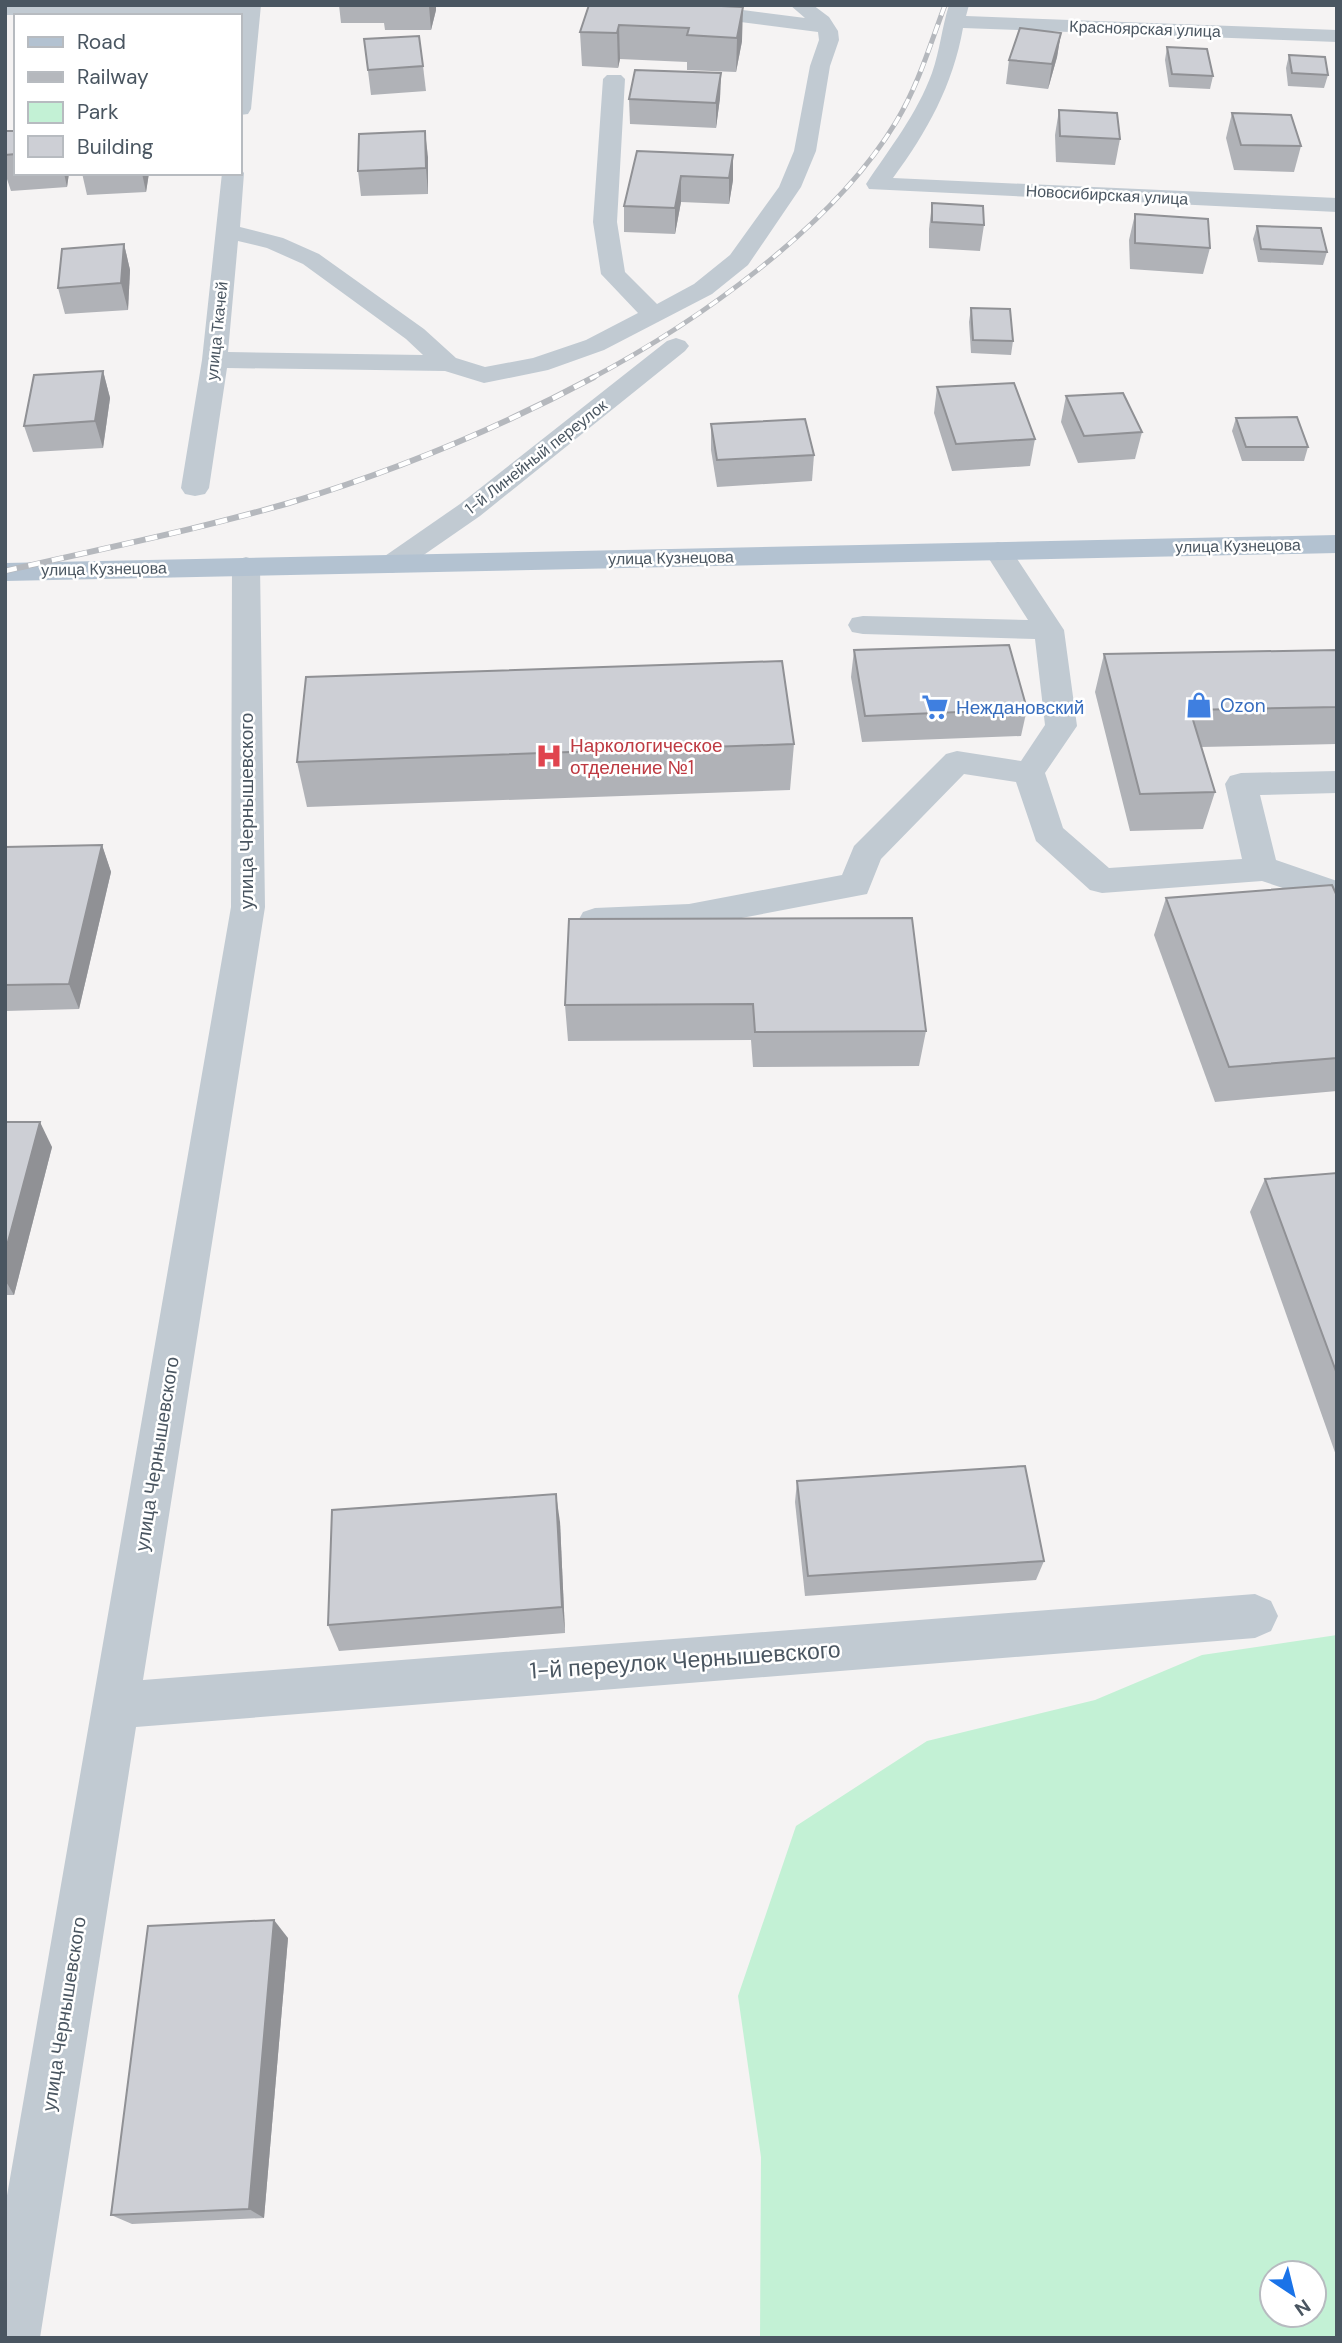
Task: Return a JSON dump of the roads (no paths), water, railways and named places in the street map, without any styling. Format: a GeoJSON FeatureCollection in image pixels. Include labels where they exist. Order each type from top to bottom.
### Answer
{"type":"FeatureCollection","features":[{"type":"Feature","properties":{"kind":"main road","name":"улица Кузнецова"},"geometry":{"type":"LineString","coordinates":[[5,572],[1337,544]]}},
{"type":"Feature","properties":{"kind":"street"},"geometry":{"type":"LineString","coordinates":[[631,5],[678,8],[825,27]]}},
{"type":"Feature","properties":{"kind":"street"},"geometry":{"type":"LineString","coordinates":[[215,360],[447,363],[484,375],[539,365],[595,345],[704,289],[739,260],[790,187],[805,151],[820,66],[829,40],[822,21],[800,5]]}},
{"type":"Feature","properties":{"kind":"street"},"geometry":{"type":"LineString","coordinates":[[5,9],[250,6],[242,88]]}},
{"type":"Feature","properties":{"kind":"street","name":"Красноярская улица"},"geometry":{"type":"LineString","coordinates":[[956,14],[1337,36]]}},
{"type":"Feature","properties":{"kind":"street","name":"Новосибирская улица"},"geometry":{"type":"LineString","coordinates":[[956,14],[947,58],[931,100],[909,141],[877,184],[1337,205]]}},
{"type":"Feature","properties":{"kind":"street"},"geometry":{"type":"LineString","coordinates":[[614,79],[605,222],[613,274],[654,315]]}},
{"type":"Feature","properties":{"kind":"street","name":"улица Ткачей"},"geometry":{"type":"LineString","coordinates":[[195,488],[215,360],[233,175]]}},
{"type":"Feature","properties":{"kind":"street"},"geometry":{"type":"LineString","coordinates":[[228,231],[275,243],[311,259],[415,334],[447,363]]}},
{"type":"Feature","properties":{"kind":"street","name":"1-й Линейный переулок"},"geometry":{"type":"LineString","coordinates":[[392,564],[470,510],[676,346]]}},
{"type":"Feature","properties":{"kind":"street"},"geometry":{"type":"LineString","coordinates":[[998,551],[1049,631],[1061,726],[1029,773]]}},
{"type":"Feature","properties":{"kind":"street","name":"улица Чернышевского"},"geometry":{"type":"LineString","coordinates":[[10,2338],[248,907],[246,566]]}},
{"type":"Feature","properties":{"kind":"street"},"geometry":{"type":"LineString","coordinates":[[863,625],[1049,631]]}},
{"type":"Feature","properties":{"kind":"street"},"geometry":{"type":"LineString","coordinates":[[591,921],[689,916],[855,885],[866,854],[957,762],[1029,773]]}},
{"type":"Feature","properties":{"kind":"street"},"geometry":{"type":"LineString","coordinates":[[1029,773],[1048,833],[1102,881],[1260,867],[1337,894]]}},
{"type":"Feature","properties":{"kind":"street"},"geometry":{"type":"LineString","coordinates":[[1260,867],[1241,784],[1337,782]]}},
{"type":"Feature","properties":{"kind":"street","name":"1-й переулок Чернышевского"},"geometry":{"type":"LineString","coordinates":[[115,1705],[1255,1616]]}},
{"type":"Feature","properties":{"kind":"railway"},"geometry":{"type":"LineString","coordinates":[[590,379],[674,330],[717,301],[759,269],[837,199],[869,161],[904,108],[945,5]]}},
{"type":"Feature","properties":{"kind":"railway"},"geometry":{"type":"LineString","coordinates":[[5,571],[219,522],[329,491],[407,463],[483,431],[594,377]]}},
{"type":"Feature","properties":{"kind":"place","name":"Ozon"},"geometry":{"type":"Point","coordinates":[1199,705]}},
{"type":"Feature","properties":{"kind":"place","name":"Неждановский"},"geometry":{"type":"Point","coordinates":[935,707]}},
{"type":"Feature","properties":{"kind":"place","name":"Наркологическое отделение №1"},"geometry":{"type":"Point","coordinates":[549,756]}}]}
